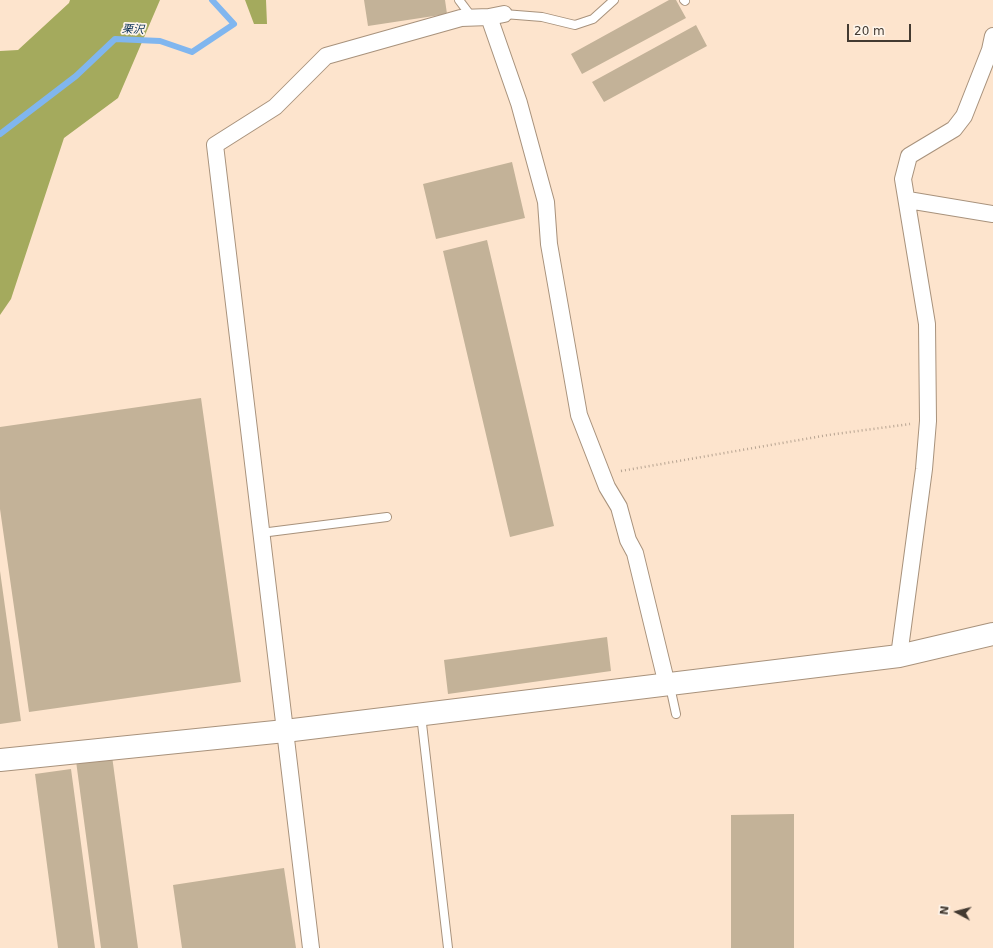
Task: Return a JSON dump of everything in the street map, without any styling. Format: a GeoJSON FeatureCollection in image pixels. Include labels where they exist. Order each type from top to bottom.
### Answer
{"type":"FeatureCollection","features":[{"type":"Feature","properties":{"kind":"street"},"geometry":{"type":"LineString","coordinates":[[311,948],[215,145],[276,107],[326,56],[468,17],[496,15],[546,202],[549,244],[579,415],[607,487],[619,507],[628,540],[635,553],[667,685]]}},
{"type":"Feature","properties":{"kind":"street"},"geometry":{"type":"LineString","coordinates":[[900,656],[924,469],[928,421],[927,324],[908,200],[903,179],[909,156],[954,128],[964,116],[990,50],[993,36]]}},
{"type":"Feature","properties":{"kind":"street"},"geometry":{"type":"LineString","coordinates":[[908,200],[993,214]]}},
{"type":"Feature","properties":{"kind":"street"},"geometry":{"type":"LineString","coordinates":[[0,760],[285,731],[900,656],[993,634]]}},
{"type":"Feature","properties":{"kind":"lane"},"geometry":{"type":"LineString","coordinates":[[460,0],[468,12],[468,17]]}},
{"type":"Feature","properties":{"kind":"lane"},"geometry":{"type":"LineString","coordinates":[[496,15],[542,17],[575,25],[593,19],[614,0]]}},
{"type":"Feature","properties":{"kind":"lane"},"geometry":{"type":"LineString","coordinates":[[261,533],[387,517]]}},
{"type":"Feature","properties":{"kind":"lane"},"geometry":{"type":"LineString","coordinates":[[667,685],[671,691],[676,714]]}},
{"type":"Feature","properties":{"kind":"lane"},"geometry":{"type":"LineString","coordinates":[[421,714],[448,948]]}},
{"type":"Feature","properties":{"kind":"path"},"geometry":{"type":"LineString","coordinates":[[603,474],[828,435],[928,421]]}},
{"type":"Feature","properties":{"kind":"green space"},"geometry":{"type":"Polygon","coordinates":[[[70,0],[160,0],[118,98],[64,138],[11,299],[0,315],[0,51],[18,50],[69,3],[70,0]]]}},
{"type":"Feature","properties":{"kind":"green space"},"geometry":{"type":"Polygon","coordinates":[[[245,0],[266,0],[267,24],[254,24],[245,0]]]}},
{"type":"Feature","properties":{"kind":"building"},"geometry":{"type":"Polygon","coordinates":[[[364,0],[445,0],[447,14],[368,26],[364,0]]]}},
{"type":"Feature","properties":{"kind":"building"},"geometry":{"type":"Polygon","coordinates":[[[669,0],[676,0],[686,18],[582,74],[571,54],[669,0]]]}},
{"type":"Feature","properties":{"kind":"building"},"geometry":{"type":"Polygon","coordinates":[[[696,25],[707,46],[604,102],[592,82],[696,25]]]}},
{"type":"Feature","properties":{"kind":"building"},"geometry":{"type":"Polygon","coordinates":[[[512,162],[525,218],[436,239],[423,184],[512,162]]]}},
{"type":"Feature","properties":{"kind":"building"},"geometry":{"type":"Polygon","coordinates":[[[487,240],[554,526],[510,537],[443,251],[487,240]]]}},
{"type":"Feature","properties":{"kind":"building"},"geometry":{"type":"Polygon","coordinates":[[[201,398],[241,682],[29,712],[0,509],[0,427],[201,398]]]}},
{"type":"Feature","properties":{"kind":"building"},"geometry":{"type":"Polygon","coordinates":[[[0,571],[21,721],[0,724],[0,571]]]}},
{"type":"Feature","properties":{"kind":"building"},"geometry":{"type":"Polygon","coordinates":[[[607,637],[611,671],[448,694],[444,660],[607,637]]]}},
{"type":"Feature","properties":{"kind":"building"},"geometry":{"type":"Polygon","coordinates":[[[112,756],[138,948],[101,948],[76,761],[112,756]]]}},
{"type":"Feature","properties":{"kind":"building"},"geometry":{"type":"Polygon","coordinates":[[[71,769],[95,948],[58,948],[35,774],[71,769]]]}},
{"type":"Feature","properties":{"kind":"building"},"geometry":{"type":"Polygon","coordinates":[[[794,814],[794,948],[731,948],[731,815],[794,814]]]}},
{"type":"Feature","properties":{"kind":"building"},"geometry":{"type":"Polygon","coordinates":[[[284,868],[296,948],[182,948],[173,885],[284,868]]]}},
{"type":"Feature","properties":{"kind":"waterway","name":"栗沢"},"geometry":{"type":"LineString","coordinates":[[0,134],[76,76],[115,39],[160,41],[192,52],[234,24],[212,0]]}}]}
